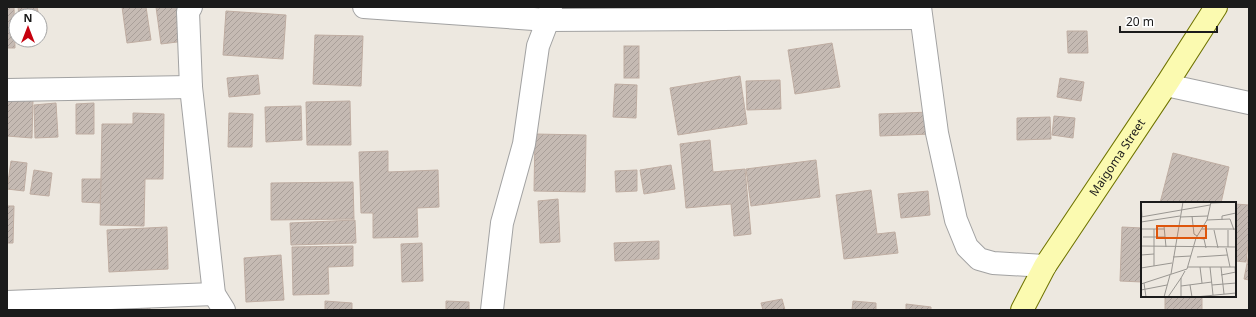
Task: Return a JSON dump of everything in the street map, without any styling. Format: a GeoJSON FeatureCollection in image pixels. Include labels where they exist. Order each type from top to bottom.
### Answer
{"type":"FeatureCollection","features":[{"type":"Feature","properties":{"kind":"street"},"geometry":{"type":"LineString","coordinates":[[7,302],[219,302],[191,87],[188,12],[191,7]]}},
{"type":"Feature","properties":{"kind":"street"},"geometry":{"type":"LineString","coordinates":[[364,7],[550,14],[921,12],[937,133],[956,220],[967,247],[979,259],[993,263],[1046,266]]}},
{"type":"Feature","properties":{"kind":"street","name":"Maigoma Street"},"geometry":{"type":"LineString","coordinates":[[1022,310],[1046,266],[1216,7]]}},
{"type":"Feature","properties":{"kind":"street"},"geometry":{"type":"LineString","coordinates":[[492,310],[502,223],[524,144],[538,46],[550,14]]}},
{"type":"Feature","properties":{"kind":"street"},"geometry":{"type":"LineString","coordinates":[[1166,85],[1249,103]]}},
{"type":"Feature","properties":{"kind":"street"},"geometry":{"type":"LineString","coordinates":[[7,90],[191,87]]}},
{"type":"Feature","properties":{"kind":"building"},"geometry":{"type":"Polygon","coordinates":[[[7,7],[14,7],[8,8],[7,48],[7,7]]]}},
{"type":"Feature","properties":{"kind":"building"},"geometry":{"type":"Polygon","coordinates":[[[18,7],[37,8],[18,8],[18,7]]]}},
{"type":"Feature","properties":{"kind":"building"},"geometry":{"type":"Polygon","coordinates":[[[122,7],[146,7],[151,40],[127,43],[122,7]]]}},
{"type":"Feature","properties":{"kind":"building"},"geometry":{"type":"Polygon","coordinates":[[[156,7],[180,7],[185,41],[161,44],[156,7]]]}},
{"type":"Feature","properties":{"kind":"building"},"geometry":{"type":"Polygon","coordinates":[[[226,11],[286,15],[283,59],[223,55],[226,11]]]}},
{"type":"Feature","properties":{"kind":"building"},"geometry":{"type":"Polygon","coordinates":[[[1067,31],[1087,31],[1088,53],[1068,53],[1067,31]]]}},
{"type":"Feature","properties":{"kind":"building"},"geometry":{"type":"Polygon","coordinates":[[[315,35],[363,36],[361,86],[313,84],[315,35]]]}},
{"type":"Feature","properties":{"kind":"building"},"geometry":{"type":"Polygon","coordinates":[[[832,43],[840,87],[795,94],[788,50],[832,43]]]}},
{"type":"Feature","properties":{"kind":"building"},"geometry":{"type":"Polygon","coordinates":[[[624,46],[639,46],[639,78],[624,78],[624,46]]]}},
{"type":"Feature","properties":{"kind":"building"},"geometry":{"type":"Polygon","coordinates":[[[258,75],[260,94],[229,97],[227,78],[258,75]]]}},
{"type":"Feature","properties":{"kind":"building"},"geometry":{"type":"Polygon","coordinates":[[[740,76],[747,124],[678,135],[670,88],[740,76]]]}},
{"type":"Feature","properties":{"kind":"building"},"geometry":{"type":"Polygon","coordinates":[[[1060,78],[1084,82],[1081,101],[1057,97],[1060,78]]]}},
{"type":"Feature","properties":{"kind":"building"},"geometry":{"type":"Polygon","coordinates":[[[780,80],[781,109],[747,110],[746,81],[780,80]]]}},
{"type":"Feature","properties":{"kind":"building"},"geometry":{"type":"Polygon","coordinates":[[[615,84],[637,85],[636,118],[613,117],[615,84]]]}},
{"type":"Feature","properties":{"kind":"building"},"geometry":{"type":"Polygon","coordinates":[[[7,98],[33,99],[32,138],[7,136],[7,98]]]}},
{"type":"Feature","properties":{"kind":"building"},"geometry":{"type":"Polygon","coordinates":[[[350,101],[351,145],[307,145],[306,102],[350,101]]]}},
{"type":"Feature","properties":{"kind":"building"},"geometry":{"type":"Polygon","coordinates":[[[56,103],[58,137],[35,138],[34,105],[56,103]]]}},
{"type":"Feature","properties":{"kind":"building"},"geometry":{"type":"Polygon","coordinates":[[[94,103],[94,134],[76,134],[76,104],[94,103]]]}},
{"type":"Feature","properties":{"kind":"building"},"geometry":{"type":"Polygon","coordinates":[[[301,106],[302,140],[266,142],[265,107],[301,106]]]}},
{"type":"Feature","properties":{"kind":"building"},"geometry":{"type":"Polygon","coordinates":[[[930,112],[931,134],[880,136],[879,114],[930,112]]]}},
{"type":"Feature","properties":{"kind":"building"},"geometry":{"type":"Polygon","coordinates":[[[133,113],[164,114],[163,179],[145,179],[144,226],[100,225],[102,124],[133,124],[133,113]]]}},
{"type":"Feature","properties":{"kind":"building"},"geometry":{"type":"Polygon","coordinates":[[[229,113],[253,114],[252,147],[228,147],[229,113]]]}},
{"type":"Feature","properties":{"kind":"building"},"geometry":{"type":"Polygon","coordinates":[[[1054,116],[1075,118],[1073,138],[1052,135],[1054,116]]]}},
{"type":"Feature","properties":{"kind":"building"},"geometry":{"type":"Polygon","coordinates":[[[1050,117],[1051,139],[1017,140],[1017,118],[1050,117]]]}},
{"type":"Feature","properties":{"kind":"building"},"geometry":{"type":"Polygon","coordinates":[[[535,134],[586,135],[585,192],[534,191],[535,134]]]}},
{"type":"Feature","properties":{"kind":"building"},"geometry":{"type":"Polygon","coordinates":[[[710,140],[713,172],[745,169],[751,234],[734,236],[731,204],[686,208],[680,144],[710,140]]]}},
{"type":"Feature","properties":{"kind":"building"},"geometry":{"type":"Polygon","coordinates":[[[388,151],[388,172],[438,170],[439,207],[417,208],[418,237],[373,238],[373,213],[361,213],[359,152],[388,151]]]}},
{"type":"Feature","properties":{"kind":"building"},"geometry":{"type":"Polygon","coordinates":[[[1173,153],[1229,167],[1221,202],[1160,202],[1173,153]]]}},
{"type":"Feature","properties":{"kind":"building"},"geometry":{"type":"Polygon","coordinates":[[[816,160],[820,197],[751,206],[746,169],[816,160]]]}},
{"type":"Feature","properties":{"kind":"building"},"geometry":{"type":"Polygon","coordinates":[[[11,161],[27,163],[24,191],[7,189],[11,161]]]}},
{"type":"Feature","properties":{"kind":"building"},"geometry":{"type":"Polygon","coordinates":[[[671,165],[675,189],[644,194],[640,170],[671,165]]]}},
{"type":"Feature","properties":{"kind":"building"},"geometry":{"type":"Polygon","coordinates":[[[34,170],[52,173],[49,196],[30,194],[34,170]]]}},
{"type":"Feature","properties":{"kind":"building"},"geometry":{"type":"Polygon","coordinates":[[[637,170],[637,191],[616,192],[615,171],[637,170]]]}},
{"type":"Feature","properties":{"kind":"building"},"geometry":{"type":"Polygon","coordinates":[[[82,179],[101,179],[100,203],[82,202],[82,179]]]}},
{"type":"Feature","properties":{"kind":"building"},"geometry":{"type":"Polygon","coordinates":[[[353,182],[354,219],[271,220],[271,183],[353,182]]]}},
{"type":"Feature","properties":{"kind":"building"},"geometry":{"type":"Polygon","coordinates":[[[871,190],[877,234],[895,232],[898,253],[844,259],[836,195],[871,190]]]}},
{"type":"Feature","properties":{"kind":"building"},"geometry":{"type":"Polygon","coordinates":[[[928,191],[930,215],[901,218],[898,194],[928,191]]]}},
{"type":"Feature","properties":{"kind":"building"},"geometry":{"type":"Polygon","coordinates":[[[558,199],[560,242],[540,243],[538,201],[558,199]]]}},
{"type":"Feature","properties":{"kind":"building"},"geometry":{"type":"Polygon","coordinates":[[[1236,204],[1249,205],[1249,237],[1246,262],[1236,261],[1236,204]]]}},
{"type":"Feature","properties":{"kind":"building"},"geometry":{"type":"Polygon","coordinates":[[[7,206],[14,206],[13,243],[7,243],[7,206]]]}},
{"type":"Feature","properties":{"kind":"building"},"geometry":{"type":"Polygon","coordinates":[[[355,220],[356,243],[291,245],[290,223],[355,220]]]}},
{"type":"Feature","properties":{"kind":"building"},"geometry":{"type":"Polygon","coordinates":[[[167,227],[168,269],[109,272],[107,230],[167,227]]]}},
{"type":"Feature","properties":{"kind":"building"},"geometry":{"type":"Polygon","coordinates":[[[1122,227],[1141,228],[1141,282],[1120,281],[1122,227]]]}},
{"type":"Feature","properties":{"kind":"building"},"geometry":{"type":"Polygon","coordinates":[[[659,241],[659,259],[615,261],[614,243],[659,241]]]}},
{"type":"Feature","properties":{"kind":"building"},"geometry":{"type":"Polygon","coordinates":[[[422,243],[423,281],[402,282],[401,244],[422,243]]]}},
{"type":"Feature","properties":{"kind":"building"},"geometry":{"type":"Polygon","coordinates":[[[353,246],[353,266],[328,267],[329,294],[293,295],[292,247],[353,246]]]}},
{"type":"Feature","properties":{"kind":"building"},"geometry":{"type":"Polygon","coordinates":[[[1249,253],[1249,280],[1244,279],[1249,253]]]}},
{"type":"Feature","properties":{"kind":"building"},"geometry":{"type":"Polygon","coordinates":[[[281,255],[284,300],[246,302],[244,258],[281,255]]]}},
{"type":"Feature","properties":{"kind":"building"},"geometry":{"type":"Polygon","coordinates":[[[1165,297],[1202,297],[1202,310],[1165,310],[1165,297]]]}},
{"type":"Feature","properties":{"kind":"building"},"geometry":{"type":"Polygon","coordinates":[[[782,299],[785,310],[763,310],[761,303],[782,299]]]}},
{"type":"Feature","properties":{"kind":"building"},"geometry":{"type":"Polygon","coordinates":[[[325,301],[352,303],[352,310],[325,310],[325,301]]]}},
{"type":"Feature","properties":{"kind":"building"},"geometry":{"type":"Polygon","coordinates":[[[446,301],[469,302],[469,310],[446,310],[446,301]]]}},
{"type":"Feature","properties":{"kind":"building"},"geometry":{"type":"Polygon","coordinates":[[[853,301],[876,303],[876,310],[852,310],[853,301]]]}},
{"type":"Feature","properties":{"kind":"building"},"geometry":{"type":"Polygon","coordinates":[[[906,304],[931,307],[931,310],[906,310],[906,304]]]}},
{"type":"Feature","properties":{"kind":"building"},"geometry":{"type":"Polygon","coordinates":[[[128,307],[150,308],[150,310],[127,310],[128,307]]]}}]}
